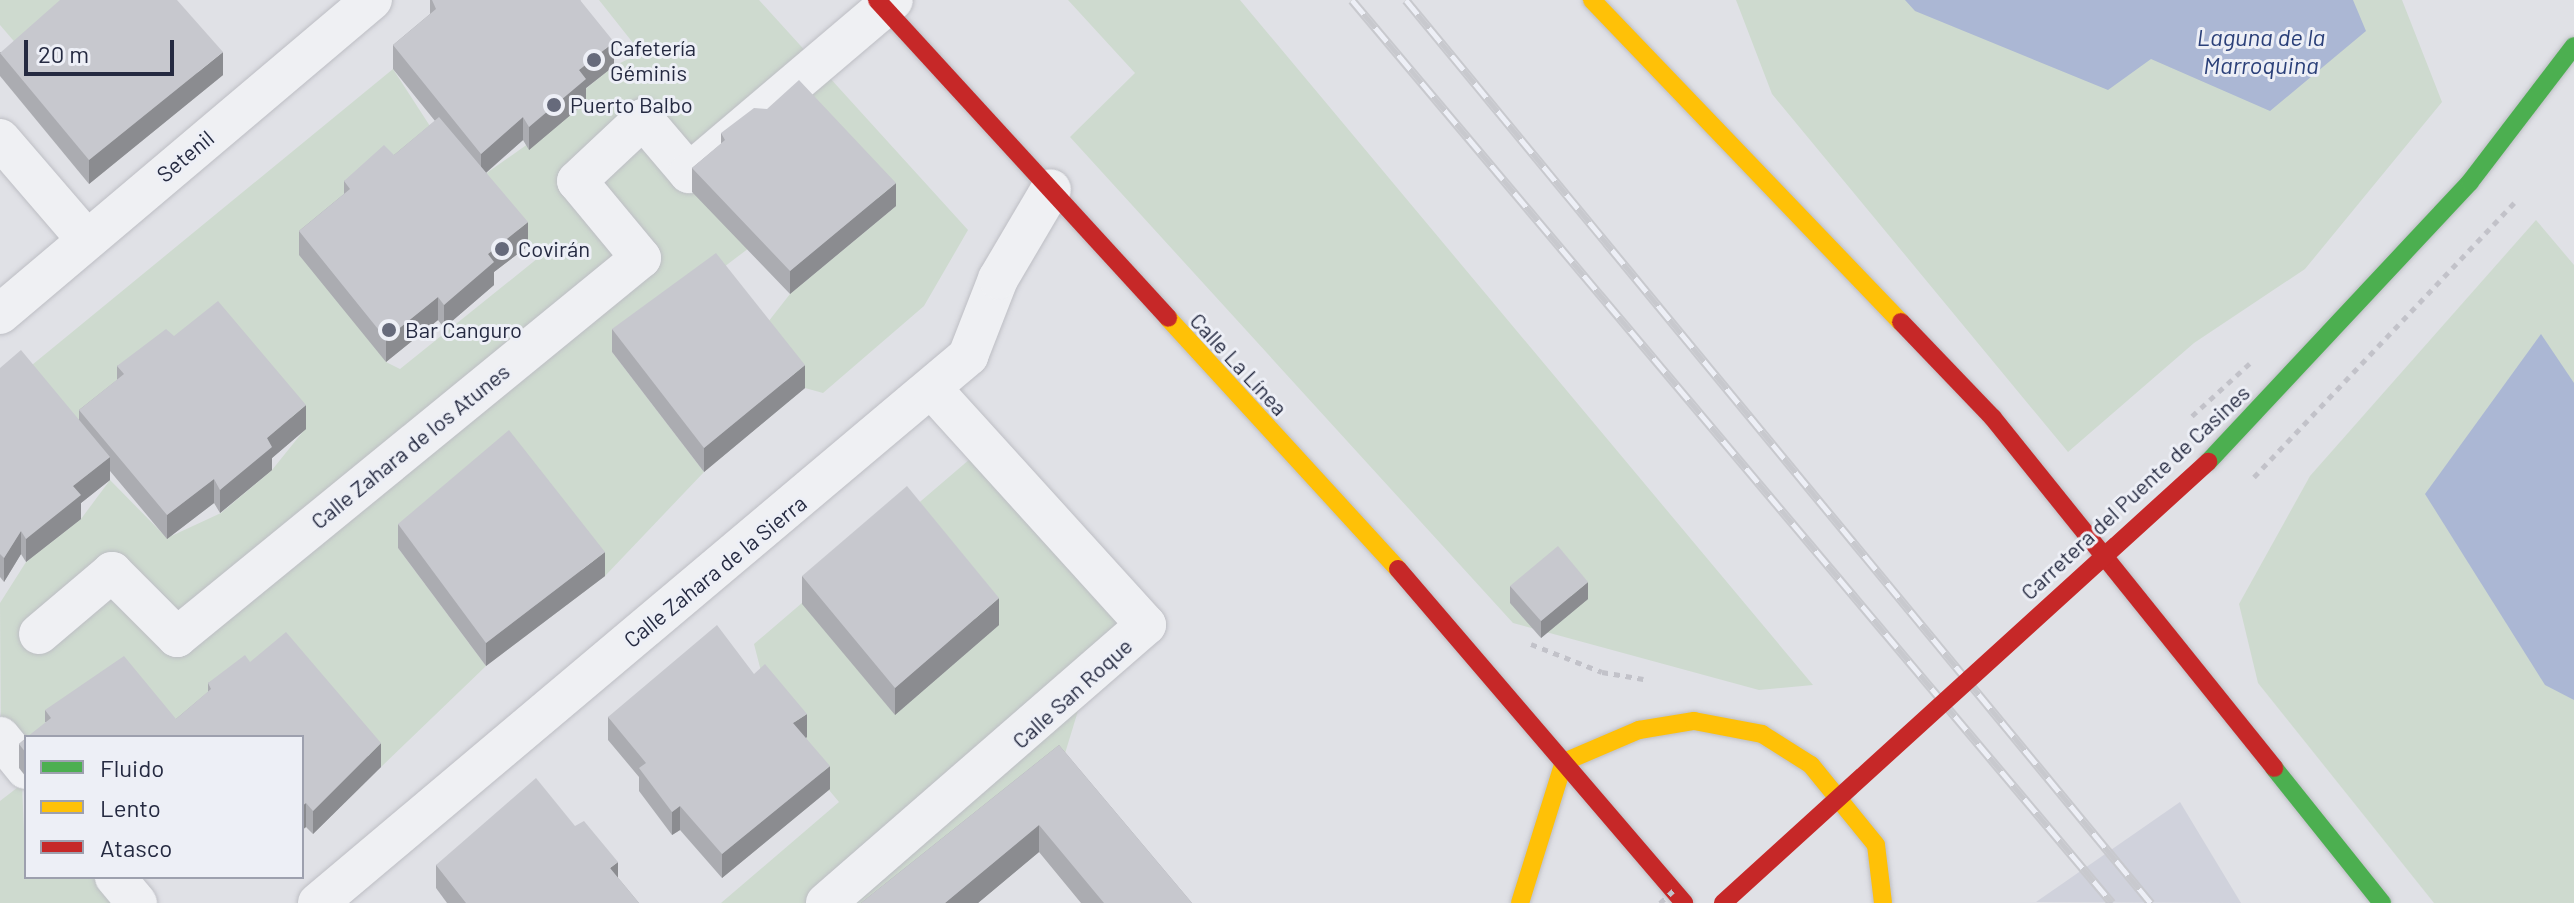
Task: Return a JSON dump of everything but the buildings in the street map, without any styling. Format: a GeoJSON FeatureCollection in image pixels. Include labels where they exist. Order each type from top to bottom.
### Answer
{"type":"FeatureCollection","features":[{"type":"Feature","properties":{"kind":"street","name":"Setenil"},"geometry":{"type":"LineString","coordinates":[[0,314],[372,0]]}},
{"type":"Feature","properties":{"kind":"street"},"geometry":{"type":"LineString","coordinates":[[1592,0],[1993,418],[2382,903]]}},
{"type":"Feature","properties":{"kind":"street","name":"Calle Zahara de los Atunes"},"geometry":{"type":"LineString","coordinates":[[39,634],[112,572],[177,637],[641,258],[577,181],[643,119],[689,173],[885,3]]}},
{"type":"Feature","properties":{"kind":"street","name":"Calle La Línea"},"geometry":{"type":"LineString","coordinates":[[885,3],[1449,624],[1684,903]]}},
{"type":"Feature","properties":{"kind":"street","name":"Carretera del Puente de Casines"},"geometry":{"type":"LineString","coordinates":[[1723,903],[2208,462],[2470,182],[2574,46]]}},
{"type":"Feature","properties":{"kind":"street"},"geometry":{"type":"LineString","coordinates":[[0,139],[86,239]]}},
{"type":"Feature","properties":{"kind":"street","name":"Calle Zahara de la Sierra"},"geometry":{"type":"LineString","coordinates":[[318,903],[933,390],[968,356],[998,279],[1051,189]]}},
{"type":"Feature","properties":{"kind":"street","name":"Calle San Roque"},"geometry":{"type":"LineString","coordinates":[[826,903],[1146,625],[933,390]]}},
{"type":"Feature","properties":{"kind":"street"},"geometry":{"type":"LineString","coordinates":[[1520,903],[1564,762],[1639,730],[1694,721],[1762,734],[1811,765],[1876,845],[1883,903]]}},
{"type":"Feature","properties":{"kind":"street"},"geometry":{"type":"LineString","coordinates":[[117,879],[137,903]]}},
{"type":"Feature","properties":{"kind":"path"},"geometry":{"type":"LineString","coordinates":[[1521,640],[1602,672],[1661,682]]}},
{"type":"Feature","properties":{"kind":"shaded area"},"geometry":{"type":"Polygon","coordinates":[[[0,0],[88,0],[25,54],[0,25],[0,0]]]}},
{"type":"Feature","properties":{"kind":"shaded area"},"geometry":{"type":"Polygon","coordinates":[[[599,0],[759,0],[968,230],[924,306],[823,393],[805,388],[761,331],[790,294],[896,206],[749,248],[612,352],[704,472],[605,576],[509,453],[398,548],[486,666],[381,767],[286,655],[184,735],[45,733],[1,742],[0,603],[26,562],[81,519],[110,480],[167,538],[221,513],[272,470],[305,429],[79,434],[21,374],[393,69],[439,140],[386,362],[400,369],[538,258],[481,177],[586,103],[579,94],[614,66],[641,53],[599,0]]]}},
{"type":"Feature","properties":{"kind":"shaded area"},"geometry":{"type":"Polygon","coordinates":[[[1068,0],[1240,0],[1813,685],[1759,690],[1513,623],[1070,137],[1135,73],[1068,0]]]}},
{"type":"Feature","properties":{"kind":"shaded area"},"geometry":{"type":"Polygon","coordinates":[[[1736,0],[2402,0],[2442,102],[2305,269],[2194,343],[2068,452],[1772,94],[1736,0]]]}},
{"type":"Feature","properties":{"kind":"shaded area"},"geometry":{"type":"Polygon","coordinates":[[[2536,220],[2574,265],[2574,903],[2434,903],[2258,683],[2239,604],[2310,476],[2536,220]]]}},
{"type":"Feature","properties":{"kind":"shaded area"},"geometry":{"type":"Polygon","coordinates":[[[984,447],[1146,625],[1085,688],[1059,773],[896,903],[721,903],[839,802],[793,747],[807,737],[765,687],[754,644],[984,447]]]}},
{"type":"Feature","properties":{"kind":"shaded area"},"geometry":{"type":"Polygon","coordinates":[[[22,784],[24,879],[109,879],[128,903],[0,903],[0,801],[22,784]]]}},
{"type":"Feature","properties":{"kind":"shaded area"},"geometry":{"type":"Polygon","coordinates":[[[2180,802],[2241,903],[2036,902],[2180,802]]]}},
{"type":"Feature","properties":{"kind":"water","name":"Laguna de la Marroquina"},"geometry":{"type":"Polygon","coordinates":[[[1905,0],[2353,0],[2366,31],[2270,111],[2151,59],[2108,90],[1915,11],[1905,0]]]}},
{"type":"Feature","properties":{"kind":"water"},"geometry":{"type":"Polygon","coordinates":[[[2541,334],[2574,383],[2574,700],[2545,685],[2425,494],[2541,334]]]}},
{"type":"Feature","properties":{"kind":"railway"},"geometry":{"type":"LineString","coordinates":[[1352,0],[2112,903]]}},
{"type":"Feature","properties":{"kind":"railway"},"geometry":{"type":"LineString","coordinates":[[1406,0],[2151,903]]}},
{"type":"Feature","properties":{"kind":"traffic: fast"},"geometry":{"type":"LineString","coordinates":[[2208,462],[2470,182],[2574,46]]}},
{"type":"Feature","properties":{"kind":"traffic: fast"},"geometry":{"type":"LineString","coordinates":[[2274,768],[2382,903]]}},
{"type":"Feature","properties":{"kind":"traffic: slow"},"geometry":{"type":"LineString","coordinates":[[1592,0],[1901,322]]}},
{"type":"Feature","properties":{"kind":"traffic: slow"},"geometry":{"type":"LineString","coordinates":[[1168,318],[1398,569]]}},
{"type":"Feature","properties":{"kind":"traffic: slow"},"geometry":{"type":"LineString","coordinates":[[1564,762],[1639,730],[1694,721],[1762,734],[1811,765],[1876,845],[1883,903]]}},
{"type":"Feature","properties":{"kind":"traffic: slow"},"geometry":{"type":"LineString","coordinates":[[1520,903],[1564,762]]}},
{"type":"Feature","properties":{"kind":"traffic: jam"},"geometry":{"type":"LineString","coordinates":[[877,0],[1168,318]]}},
{"type":"Feature","properties":{"kind":"traffic: jam"},"geometry":{"type":"LineString","coordinates":[[1901,322],[1993,418],[2274,768]]}},
{"type":"Feature","properties":{"kind":"traffic: jam"},"geometry":{"type":"LineString","coordinates":[[1723,903],[2208,462]]}},
{"type":"Feature","properties":{"kind":"traffic: jam"},"geometry":{"type":"LineString","coordinates":[[1398,569],[1684,903]]}},
{"type":"Feature","properties":{"kind":"place","name":"Cafetería Géminis"},"geometry":{"type":"Point","coordinates":[594,60]}},
{"type":"Feature","properties":{"kind":"place","name":"Puerto Balbo"},"geometry":{"type":"Point","coordinates":[554,105]}},
{"type":"Feature","properties":{"kind":"place","name":"Covirán"},"geometry":{"type":"Point","coordinates":[502,249]}},
{"type":"Feature","properties":{"kind":"place","name":"Bar Canguro"},"geometry":{"type":"Point","coordinates":[389,330]}}]}
